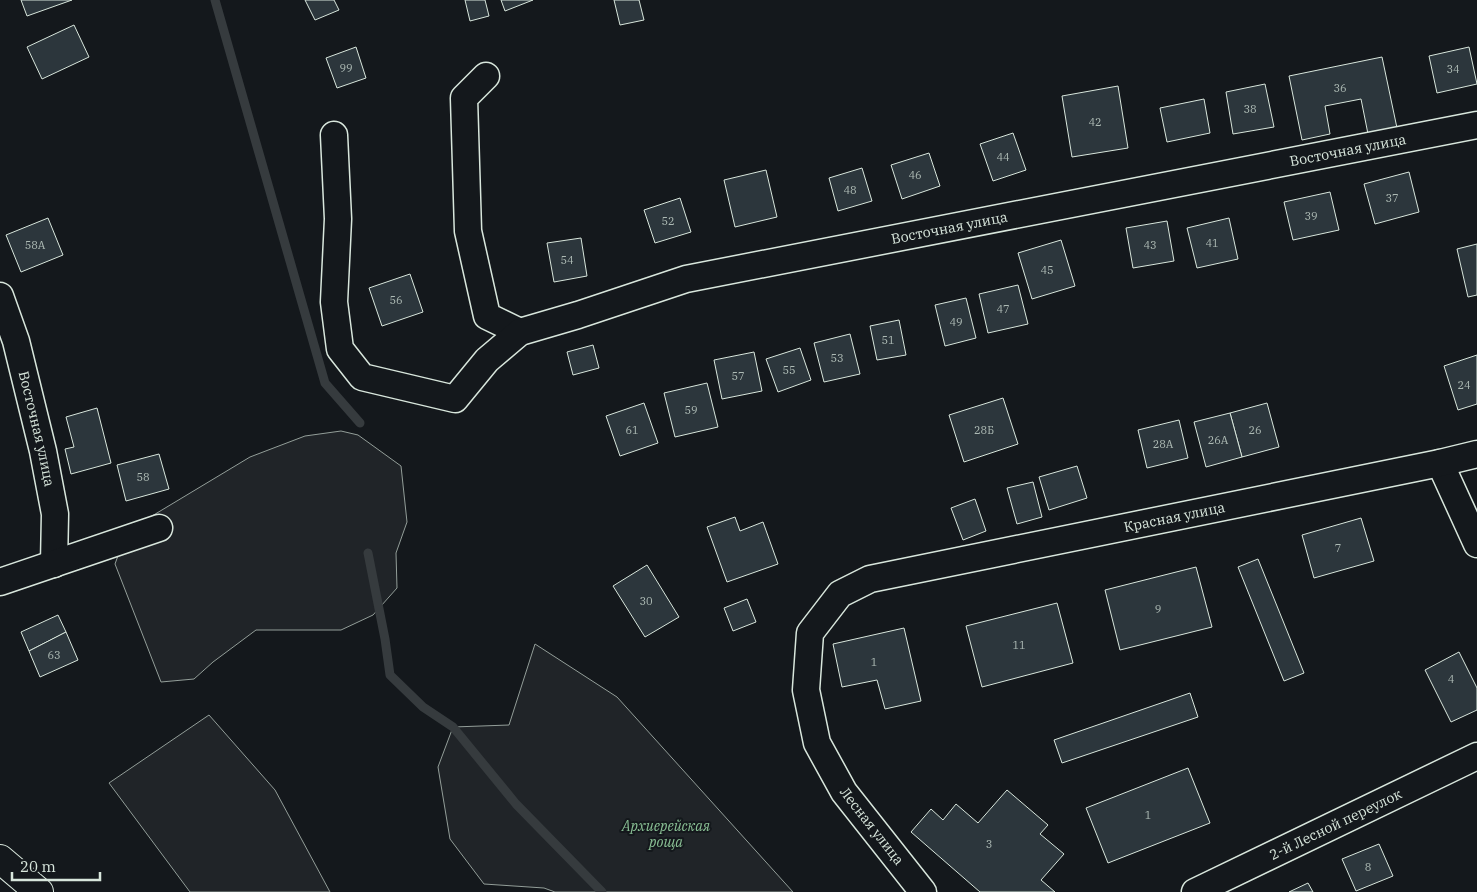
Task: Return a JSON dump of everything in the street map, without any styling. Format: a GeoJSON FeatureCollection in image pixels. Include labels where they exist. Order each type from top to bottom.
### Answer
{"type":"FeatureCollection","features":[{"type":"Feature","properties":{"kind":"main road"},"geometry":{"type":"LineString","coordinates":[[0,859],[39,892]]}},
{"type":"Feature","properties":{"kind":"street"},"geometry":{"type":"LineString","coordinates":[[486,76],[464,98],[468,231],[487,316],[520,332]]}},
{"type":"Feature","properties":{"kind":"street","name":"Восточная улица"},"geometry":{"type":"LineString","coordinates":[[334,135],[338,219],[334,302],[340,350],[362,378],[455,399],[487,360],[520,332],[686,279],[1477,125]]}},
{"type":"Feature","properties":{"kind":"street","name":"Восточная улица"},"geometry":{"type":"LineString","coordinates":[[0,296],[16,341],[26,388],[43,450],[55,514],[54,564]]}},
{"type":"Feature","properties":{"kind":"street","name":"Красная улица"},"geometry":{"type":"LineString","coordinates":[[870,579],[1477,454]]}},
{"type":"Feature","properties":{"kind":"street"},"geometry":{"type":"LineString","coordinates":[[1440,463],[1477,544]]}},
{"type":"Feature","properties":{"kind":"street"},"geometry":{"type":"LineString","coordinates":[[0,582],[159,528]]}},
{"type":"Feature","properties":{"kind":"street","name":"Лесная улица"},"geometry":{"type":"LineString","coordinates":[[870,579],[840,594],[810,633],[806,690],[817,743],[844,792],[923,892]]}},
{"type":"Feature","properties":{"kind":"street","name":"2-й Лесной переулок"},"geometry":{"type":"LineString","coordinates":[[1195,892],[1477,756]]}},
{"type":"Feature","properties":{"kind":"green space"},"geometry":{"type":"Polygon","coordinates":[[[341,431],[358,435],[401,466],[407,522],[396,553],[397,588],[373,615],[341,630],[256,630],[213,662],[194,679],[161,682],[115,564],[127,531],[250,457],[305,436],[341,431]]]}},
{"type":"Feature","properties":{"kind":"green space","name":"Архиерейская роща"},"geometry":{"type":"Polygon","coordinates":[[[535,644],[617,697],[793,892],[555,892],[544,888],[484,884],[450,839],[438,767],[453,727],[509,725],[535,644]]]}},
{"type":"Feature","properties":{"kind":"green space"},"geometry":{"type":"Polygon","coordinates":[[[209,715],[275,790],[330,892],[190,892],[109,783],[209,715]]]}},
{"type":"Feature","properties":{"kind":"building"},"geometry":{"type":"Polygon","coordinates":[[[21,0],[72,0],[27,16],[21,0]]]}},
{"type":"Feature","properties":{"kind":"building"},"geometry":{"type":"Polygon","coordinates":[[[305,0],[334,0],[339,10],[315,20],[305,0]]]}},
{"type":"Feature","properties":{"kind":"building"},"geometry":{"type":"Polygon","coordinates":[[[465,0],[485,0],[489,16],[470,21],[465,0]]]}},
{"type":"Feature","properties":{"kind":"building"},"geometry":{"type":"Polygon","coordinates":[[[501,0],[533,0],[505,11],[501,0]]]}},
{"type":"Feature","properties":{"kind":"building"},"geometry":{"type":"Polygon","coordinates":[[[614,0],[639,0],[644,20],[620,25],[614,0]]]}},
{"type":"Feature","properties":{"kind":"building"},"geometry":{"type":"Polygon","coordinates":[[[74,25],[89,57],[42,79],[27,47],[74,25]]]}},
{"type":"Feature","properties":{"kind":"building"},"geometry":{"type":"Polygon","coordinates":[[[356,47],[366,78],[337,88],[326,58],[356,47]]]}},
{"type":"Feature","properties":{"kind":"building"},"geometry":{"type":"Polygon","coordinates":[[[1469,47],[1477,84],[1437,93],[1429,56],[1469,47]]]}},
{"type":"Feature","properties":{"kind":"building"},"geometry":{"type":"Polygon","coordinates":[[[1382,57],[1397,128],[1368,134],[1361,99],[1325,106],[1330,134],[1302,140],[1289,76],[1382,57]]]}},
{"type":"Feature","properties":{"kind":"building"},"geometry":{"type":"Polygon","coordinates":[[[1265,84],[1274,127],[1233,134],[1226,92],[1265,84]]]}},
{"type":"Feature","properties":{"kind":"building"},"geometry":{"type":"Polygon","coordinates":[[[1118,86],[1128,148],[1072,157],[1062,96],[1118,86]]]}},
{"type":"Feature","properties":{"kind":"building"},"geometry":{"type":"Polygon","coordinates":[[[1204,99],[1210,133],[1167,142],[1160,108],[1204,99]]]}},
{"type":"Feature","properties":{"kind":"building"},"geometry":{"type":"Polygon","coordinates":[[[1013,133],[1026,170],[993,181],[980,144],[1013,133]]]}},
{"type":"Feature","properties":{"kind":"building"},"geometry":{"type":"Polygon","coordinates":[[[929,153],[940,186],[902,199],[891,165],[929,153]]]}},
{"type":"Feature","properties":{"kind":"building"},"geometry":{"type":"Polygon","coordinates":[[[862,168],[872,201],[838,211],[829,178],[862,168]]]}},
{"type":"Feature","properties":{"kind":"building"},"geometry":{"type":"Polygon","coordinates":[[[766,170],[777,217],[735,227],[724,180],[766,170]]]}},
{"type":"Feature","properties":{"kind":"building"},"geometry":{"type":"Polygon","coordinates":[[[1409,172],[1419,212],[1375,224],[1364,184],[1409,172]]]}},
{"type":"Feature","properties":{"kind":"building"},"geometry":{"type":"Polygon","coordinates":[[[1330,192],[1339,230],[1293,240],[1284,202],[1330,192]]]}},
{"type":"Feature","properties":{"kind":"building"},"geometry":{"type":"Polygon","coordinates":[[[680,198],[691,232],[655,243],[644,210],[680,198]]]}},
{"type":"Feature","properties":{"kind":"building"},"geometry":{"type":"Polygon","coordinates":[[[48,218],[63,255],[21,272],[6,235],[48,218]]]}},
{"type":"Feature","properties":{"kind":"building"},"geometry":{"type":"Polygon","coordinates":[[[1229,218],[1238,259],[1197,268],[1187,228],[1229,218]]]}},
{"type":"Feature","properties":{"kind":"building"},"geometry":{"type":"Polygon","coordinates":[[[1167,221],[1174,261],[1133,268],[1126,228],[1167,221]]]}},
{"type":"Feature","properties":{"kind":"building"},"geometry":{"type":"Polygon","coordinates":[[[581,238],[587,276],[554,282],[547,243],[581,238]]]}},
{"type":"Feature","properties":{"kind":"building"},"geometry":{"type":"Polygon","coordinates":[[[1061,240],[1075,286],[1032,299],[1018,253],[1061,240]]]}},
{"type":"Feature","properties":{"kind":"building"},"geometry":{"type":"Polygon","coordinates":[[[1477,244],[1477,295],[1468,297],[1457,249],[1477,244]]]}},
{"type":"Feature","properties":{"kind":"building"},"geometry":{"type":"Polygon","coordinates":[[[410,274],[423,312],[382,326],[369,288],[410,274]]]}},
{"type":"Feature","properties":{"kind":"building"},"geometry":{"type":"Polygon","coordinates":[[[1018,285],[1028,324],[988,333],[979,294],[1018,285]]]}},
{"type":"Feature","properties":{"kind":"building"},"geometry":{"type":"Polygon","coordinates":[[[966,298],[976,338],[945,346],[935,305],[966,298]]]}},
{"type":"Feature","properties":{"kind":"building"},"geometry":{"type":"Polygon","coordinates":[[[899,320],[906,355],[877,360],[870,326],[899,320]]]}},
{"type":"Feature","properties":{"kind":"building"},"geometry":{"type":"Polygon","coordinates":[[[850,334],[860,374],[824,382],[814,343],[850,334]]]}},
{"type":"Feature","properties":{"kind":"building"},"geometry":{"type":"Polygon","coordinates":[[[593,345],[599,368],[573,375],[567,352],[593,345]]]}},
{"type":"Feature","properties":{"kind":"building"},"geometry":{"type":"Polygon","coordinates":[[[800,348],[811,380],[778,392],[766,359],[800,348]]]}},
{"type":"Feature","properties":{"kind":"building"},"geometry":{"type":"Polygon","coordinates":[[[754,352],[762,391],[722,399],[714,360],[754,352]]]}},
{"type":"Feature","properties":{"kind":"building"},"geometry":{"type":"Polygon","coordinates":[[[1477,355],[1477,404],[1458,410],[1444,366],[1477,355]]]}},
{"type":"Feature","properties":{"kind":"building"},"geometry":{"type":"Polygon","coordinates":[[[707,383],[718,427],[675,437],[664,393],[707,383]]]}},
{"type":"Feature","properties":{"kind":"building"},"geometry":{"type":"Polygon","coordinates":[[[1003,398],[1018,444],[964,462],[949,415],[1003,398]]]}},
{"type":"Feature","properties":{"kind":"building"},"geometry":{"type":"Polygon","coordinates":[[[644,403],[658,443],[620,456],[606,416],[644,403]]]}},
{"type":"Feature","properties":{"kind":"building"},"geometry":{"type":"Polygon","coordinates":[[[1267,403],[1279,447],[1242,457],[1230,413],[1267,403]]]}},
{"type":"Feature","properties":{"kind":"building"},"geometry":{"type":"Polygon","coordinates":[[[97,408],[111,463],[71,474],[65,449],[74,447],[66,417],[97,408]]]}},
{"type":"Feature","properties":{"kind":"building"},"geometry":{"type":"Polygon","coordinates":[[[1230,413],[1242,457],[1206,467],[1194,422],[1230,413]]]}},
{"type":"Feature","properties":{"kind":"building"},"geometry":{"type":"Polygon","coordinates":[[[1179,420],[1188,458],[1147,468],[1138,430],[1179,420]]]}},
{"type":"Feature","properties":{"kind":"building"},"geometry":{"type":"Polygon","coordinates":[[[159,454],[169,489],[126,501],[117,465],[159,454]]]}},
{"type":"Feature","properties":{"kind":"building"},"geometry":{"type":"Polygon","coordinates":[[[1077,466],[1087,498],[1049,510],[1039,477],[1077,466]]]}},
{"type":"Feature","properties":{"kind":"building"},"geometry":{"type":"Polygon","coordinates":[[[1033,482],[1042,517],[1017,524],[1007,488],[1033,482]]]}},
{"type":"Feature","properties":{"kind":"building"},"geometry":{"type":"Polygon","coordinates":[[[975,499],[986,531],[963,540],[951,508],[975,499]]]}},
{"type":"Feature","properties":{"kind":"building"},"geometry":{"type":"Polygon","coordinates":[[[735,517],[740,531],[763,522],[778,564],[727,582],[707,527],[735,517]]]}},
{"type":"Feature","properties":{"kind":"building"},"geometry":{"type":"Polygon","coordinates":[[[1361,518],[1374,561],[1314,578],[1302,535],[1361,518]]]}},
{"type":"Feature","properties":{"kind":"building"},"geometry":{"type":"Polygon","coordinates":[[[1258,559],[1304,673],[1284,681],[1238,567],[1258,559]]]}},
{"type":"Feature","properties":{"kind":"building"},"geometry":{"type":"Polygon","coordinates":[[[647,565],[679,617],[645,637],[613,586],[647,565]]]}},
{"type":"Feature","properties":{"kind":"building"},"geometry":{"type":"Polygon","coordinates":[[[1196,567],[1212,627],[1120,650],[1105,590],[1196,567]]]}},
{"type":"Feature","properties":{"kind":"building"},"geometry":{"type":"Polygon","coordinates":[[[747,599],[756,622],[733,631],[724,608],[747,599]]]}},
{"type":"Feature","properties":{"kind":"building"},"geometry":{"type":"Polygon","coordinates":[[[1057,603],[1073,663],[982,687],[966,626],[1057,603]]]}},
{"type":"Feature","properties":{"kind":"building"},"geometry":{"type":"Polygon","coordinates":[[[58,615],[66,632],[29,651],[21,632],[58,615]]]}},
{"type":"Feature","properties":{"kind":"building"},"geometry":{"type":"Polygon","coordinates":[[[904,628],[921,701],[885,709],[877,680],[842,687],[833,644],[904,628]]]}},
{"type":"Feature","properties":{"kind":"building"},"geometry":{"type":"Polygon","coordinates":[[[66,632],[78,660],[40,677],[29,651],[66,632]]]}},
{"type":"Feature","properties":{"kind":"building"},"geometry":{"type":"Polygon","coordinates":[[[1459,652],[1477,688],[1477,710],[1451,722],[1425,670],[1459,652]]]}},
{"type":"Feature","properties":{"kind":"building"},"geometry":{"type":"Polygon","coordinates":[[[1190,693],[1198,717],[1062,763],[1054,740],[1190,693]]]}},
{"type":"Feature","properties":{"kind":"building"},"geometry":{"type":"Polygon","coordinates":[[[1188,768],[1210,823],[1108,863],[1086,808],[1188,768]]]}},
{"type":"Feature","properties":{"kind":"building"},"geometry":{"type":"Polygon","coordinates":[[[1007,790],[1048,825],[1040,834],[1064,854],[1041,880],[1055,892],[980,892],[911,832],[931,809],[943,820],[956,804],[978,823],[1007,790]]]}},
{"type":"Feature","properties":{"kind":"building"},"geometry":{"type":"Polygon","coordinates":[[[1379,844],[1393,876],[1356,891],[1342,859],[1379,844]]]}},
{"type":"Feature","properties":{"kind":"building"},"geometry":{"type":"Polygon","coordinates":[[[1308,883],[1313,892],[1289,892],[1308,883]]]}},
{"type":"Feature","properties":{"kind":"waterway"},"geometry":{"type":"LineString","coordinates":[[215,0],[325,383],[360,423]]}},
{"type":"Feature","properties":{"kind":"waterway"},"geometry":{"type":"LineString","coordinates":[[368,553],[390,675],[423,707],[453,727],[516,804],[602,892]]}}]}
